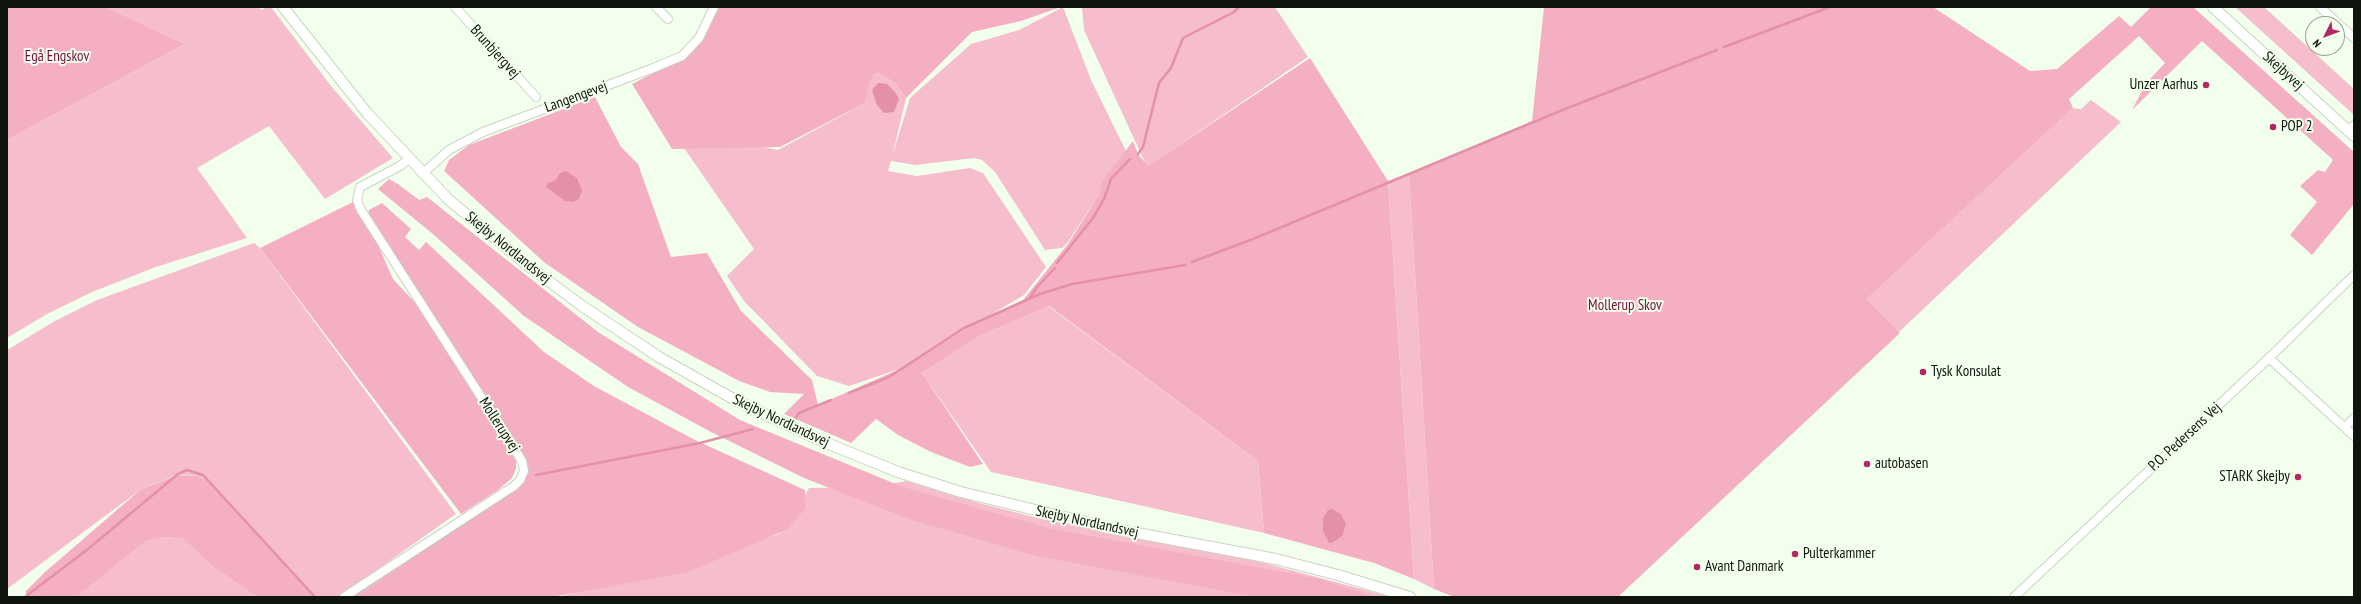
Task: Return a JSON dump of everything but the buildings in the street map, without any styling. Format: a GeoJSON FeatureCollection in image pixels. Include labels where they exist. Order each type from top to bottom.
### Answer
{"type":"FeatureCollection","features":[{"type":"Feature","properties":{"kind":"street","name":"Skejby Nordlandsvej"},"geometry":{"type":"LineString","coordinates":[[283,7],[322,59],[422,174],[482,228],[585,308],[659,357],[736,401],[824,442],[898,472],[1011,506],[1110,528],[1276,559],[1338,575],[1410,597]]}},
{"type":"Feature","properties":{"kind":"street","name":"Brunbjergvej"},"geometry":{"type":"LineString","coordinates":[[456,7],[536,97]]}},
{"type":"Feature","properties":{"kind":"street"},"geometry":{"type":"LineString","coordinates":[[656,7],[668,20]]}},
{"type":"Feature","properties":{"kind":"street","name":"Langengevej"},"geometry":{"type":"LineString","coordinates":[[422,174],[449,150],[483,132],[682,56],[699,38],[714,7]]}},
{"type":"Feature","properties":{"kind":"street","name":"Skejbyvej"},"geometry":{"type":"LineString","coordinates":[[2213,7],[2352,131]]}},
{"type":"Feature","properties":{"kind":"street"},"geometry":{"type":"LineString","coordinates":[[2320,7],[2354,38]]}},
{"type":"Feature","properties":{"kind":"street","name":"Mollerupvej"},"geometry":{"type":"LineString","coordinates":[[344,597],[514,486],[520,480],[524,471],[522,461],[361,210],[357,200],[357,193],[364,184],[400,166],[409,159]]}},
{"type":"Feature","properties":{"kind":"street","name":"P.O. Pedersens Vej"},"geometry":{"type":"LineString","coordinates":[[2014,597],[2269,358],[2354,275]]}},
{"type":"Feature","properties":{"kind":"street"},"geometry":{"type":"LineString","coordinates":[[2269,358],[2354,436]]}},
{"type":"Feature","properties":{"kind":"street"},"geometry":{"type":"LineString","coordinates":[[2345,428],[2354,418]]}},
{"type":"Feature","properties":{"kind":"shaded area"},"geometry":{"type":"Polygon","coordinates":[[[106,7],[256,7],[263,10],[264,7],[271,7],[331,86],[393,158],[325,199],[269,126],[197,168],[247,238],[156,267],[92,292],[47,314],[7,338],[7,140],[185,44],[106,7]]]}},
{"type":"Feature","properties":{"kind":"shaded area"},"geometry":{"type":"Polygon","coordinates":[[[1063,7],[1091,80],[1126,151],[1103,181],[1100,193],[1068,242],[1062,248],[1045,250],[995,172],[982,160],[974,158],[915,165],[891,161],[888,171],[917,176],[970,168],[983,173],[1046,267],[1024,295],[902,368],[849,386],[817,376],[744,301],[727,276],[754,249],[684,148],[763,147],[778,150],[865,103],[870,81],[875,73],[879,73],[895,83],[906,98],[892,157],[910,98],[971,44],[1019,30],[1063,7]]]}},
{"type":"Feature","properties":{"kind":"shaded area"},"geometry":{"type":"Polygon","coordinates":[[[1082,7],[1275,7],[1308,57],[1147,167],[1084,30],[1082,7]]]}},
{"type":"Feature","properties":{"kind":"shaded area"},"geometry":{"type":"Polygon","coordinates":[[[2235,7],[2264,7],[2305,44],[2305,56],[2318,56],[2354,89],[2354,115],[2235,7]]]}},
{"type":"Feature","properties":{"kind":"shaded area"},"geometry":{"type":"Polygon","coordinates":[[[878,83],[887,84],[895,92],[899,99],[894,112],[884,113],[877,105],[872,90],[878,83]]]}},
{"type":"Feature","properties":{"kind":"shaded area"},"geometry":{"type":"Polygon","coordinates":[[[2091,100],[2121,122],[1899,332],[1867,299],[2073,108],[2081,109],[2091,100]]]}},
{"type":"Feature","properties":{"kind":"shaded area"},"geometry":{"type":"Polygon","coordinates":[[[566,171],[577,178],[582,190],[579,199],[573,202],[565,201],[546,187],[548,183],[556,180],[560,173],[566,171]]]}},
{"type":"Feature","properties":{"kind":"shaded area"},"geometry":{"type":"Polygon","coordinates":[[[1409,174],[1434,589],[1414,579],[1388,181],[1409,174]]]}},
{"type":"Feature","properties":{"kind":"shaded area"},"geometry":{"type":"Polygon","coordinates":[[[254,243],[260,248],[456,514],[338,597],[315,597],[209,481],[196,476],[178,474],[140,490],[7,589],[7,350],[53,322],[97,300],[254,243]]]}},
{"type":"Feature","properties":{"kind":"shaded area"},"geometry":{"type":"Polygon","coordinates":[[[1048,306],[1258,461],[1264,533],[991,472],[922,373],[981,335],[1048,306]]]}},
{"type":"Feature","properties":{"kind":"shaded area"},"geometry":{"type":"Polygon","coordinates":[[[906,481],[979,503],[1042,519],[1261,562],[1391,597],[558,597],[671,569],[776,535],[786,530],[809,488],[873,487],[906,481]]]}},
{"type":"Feature","properties":{"kind":"shaded area"},"geometry":{"type":"Polygon","coordinates":[[[1332,509],[1341,514],[1346,524],[1342,536],[1332,543],[1329,543],[1323,531],[1323,518],[1328,510],[1332,509]]]}},
{"type":"Feature","properties":{"kind":"shaded area"},"geometry":{"type":"Polygon","coordinates":[[[165,537],[183,539],[212,566],[257,597],[77,597],[146,541],[165,537]]]}},
{"type":"Feature","properties":{"kind":"green space","name":"Egå Engskov"},"geometry":{"type":"Polygon","coordinates":[[[7,7],[106,7],[185,44],[7,140],[7,7]]]}},
{"type":"Feature","properties":{"kind":"green space"},"geometry":{"type":"Polygon","coordinates":[[[719,7],[1061,7],[1021,21],[972,32],[906,98],[895,83],[879,73],[875,73],[870,82],[865,103],[780,147],[672,149],[632,84],[691,54],[705,35],[719,7]]]}},
{"type":"Feature","properties":{"kind":"green space","name":"Mollerup Skov"},"geometry":{"type":"Polygon","coordinates":[[[1544,7],[1933,7],[2030,71],[2057,69],[2119,16],[2131,27],[2151,7],[2193,7],[2354,152],[2354,204],[2312,255],[2290,235],[2317,202],[2300,186],[2318,170],[2325,172],[2333,160],[2202,41],[2132,110],[2146,83],[2165,63],[2139,36],[2069,99],[2073,108],[1867,299],[1900,333],[1618,597],[1454,597],[1434,589],[1409,174],[1532,121],[1544,7]]]}},
{"type":"Feature","properties":{"kind":"green space"},"geometry":{"type":"Polygon","coordinates":[[[1310,58],[1388,181],[1414,579],[1374,563],[1264,533],[1258,461],[1049,306],[981,335],[922,373],[983,464],[970,467],[931,452],[898,435],[876,419],[851,443],[784,414],[804,394],[770,392],[739,381],[638,327],[545,263],[444,171],[449,160],[469,145],[595,97],[621,147],[638,164],[671,257],[707,253],[741,311],[812,380],[818,405],[902,368],[978,322],[1023,300],[1068,244],[1100,193],[1102,181],[1133,141],[1138,154],[1148,166],[1310,58]]]}},
{"type":"Feature","properties":{"kind":"green space"},"geometry":{"type":"Polygon","coordinates":[[[389,179],[419,200],[427,197],[598,332],[740,420],[903,487],[1048,528],[1320,579],[1375,597],[1257,597],[1036,556],[909,519],[804,478],[711,432],[628,387],[524,316],[434,235],[378,189],[389,179]]]}},
{"type":"Feature","properties":{"kind":"green space"},"geometry":{"type":"Polygon","coordinates":[[[353,202],[378,245],[393,279],[418,306],[516,461],[516,469],[512,478],[498,490],[461,514],[260,248],[353,202]]]}},
{"type":"Feature","properties":{"kind":"green space"},"geometry":{"type":"Polygon","coordinates":[[[382,203],[411,229],[405,237],[419,250],[426,242],[544,352],[594,386],[695,440],[805,490],[805,509],[786,530],[688,572],[552,597],[355,597],[504,498],[520,483],[526,471],[526,458],[368,213],[369,210],[382,203]]]}},
{"type":"Feature","properties":{"kind":"green space"},"geometry":{"type":"Polygon","coordinates":[[[177,475],[196,476],[209,481],[315,597],[257,597],[212,566],[183,539],[165,537],[146,541],[77,597],[26,597],[26,591],[45,572],[140,490],[177,475]]]}},
{"type":"Feature","properties":{"kind":"waterway"},"geometry":{"type":"LineString","coordinates":[[1138,154],[1143,147],[1159,83],[1171,68],[1183,38],[1234,12],[1239,7]]}},
{"type":"Feature","properties":{"kind":"waterway"},"geometry":{"type":"LineString","coordinates":[[1724,47],[1830,7]]}},
{"type":"Feature","properties":{"kind":"waterway"},"geometry":{"type":"LineString","coordinates":[[1192,262],[1253,239],[1565,109],[1717,50]]}},
{"type":"Feature","properties":{"kind":"waterway"},"geometry":{"type":"LineString","coordinates":[[1057,263],[1093,218],[1104,199],[1111,179],[1130,159]]}},
{"type":"Feature","properties":{"kind":"waterway"},"geometry":{"type":"LineString","coordinates":[[849,393],[889,377],[964,328],[1040,294],[1072,284],[1185,265]]}},
{"type":"Feature","properties":{"kind":"waterway"},"geometry":{"type":"LineString","coordinates":[[1029,299],[1037,287],[1055,268]]}},
{"type":"Feature","properties":{"kind":"waterway"},"geometry":{"type":"LineString","coordinates":[[795,419],[799,413],[831,400]]}},
{"type":"Feature","properties":{"kind":"waterway"},"geometry":{"type":"LineString","coordinates":[[536,475],[700,443],[753,429]]}},
{"type":"Feature","properties":{"kind":"waterway"},"geometry":{"type":"LineString","coordinates":[[25,597],[88,549],[178,474],[187,470],[203,475],[315,597]]}},
{"type":"Feature","properties":{"kind":"waterway"},"geometry":{"type":"LineString","coordinates":[[352,597],[515,490]]}},
{"type":"Feature","properties":{"kind":"place","name":"Unzer Aarhus"},"geometry":{"type":"Point","coordinates":[2206,85]}},
{"type":"Feature","properties":{"kind":"place","name":"POP 2"},"geometry":{"type":"Point","coordinates":[2273,127]}},
{"type":"Feature","properties":{"kind":"place","name":"Tysk Konsulat"},"geometry":{"type":"Point","coordinates":[1923,372]}},
{"type":"Feature","properties":{"kind":"place","name":"autobasen"},"geometry":{"type":"Point","coordinates":[1867,464]}},
{"type":"Feature","properties":{"kind":"place","name":"STARK Skejby"},"geometry":{"type":"Point","coordinates":[2298,477]}},
{"type":"Feature","properties":{"kind":"place","name":"Pulterkammer"},"geometry":{"type":"Point","coordinates":[1795,554]}},
{"type":"Feature","properties":{"kind":"place","name":"Avant Danmark"},"geometry":{"type":"Point","coordinates":[1697,567]}}]}
